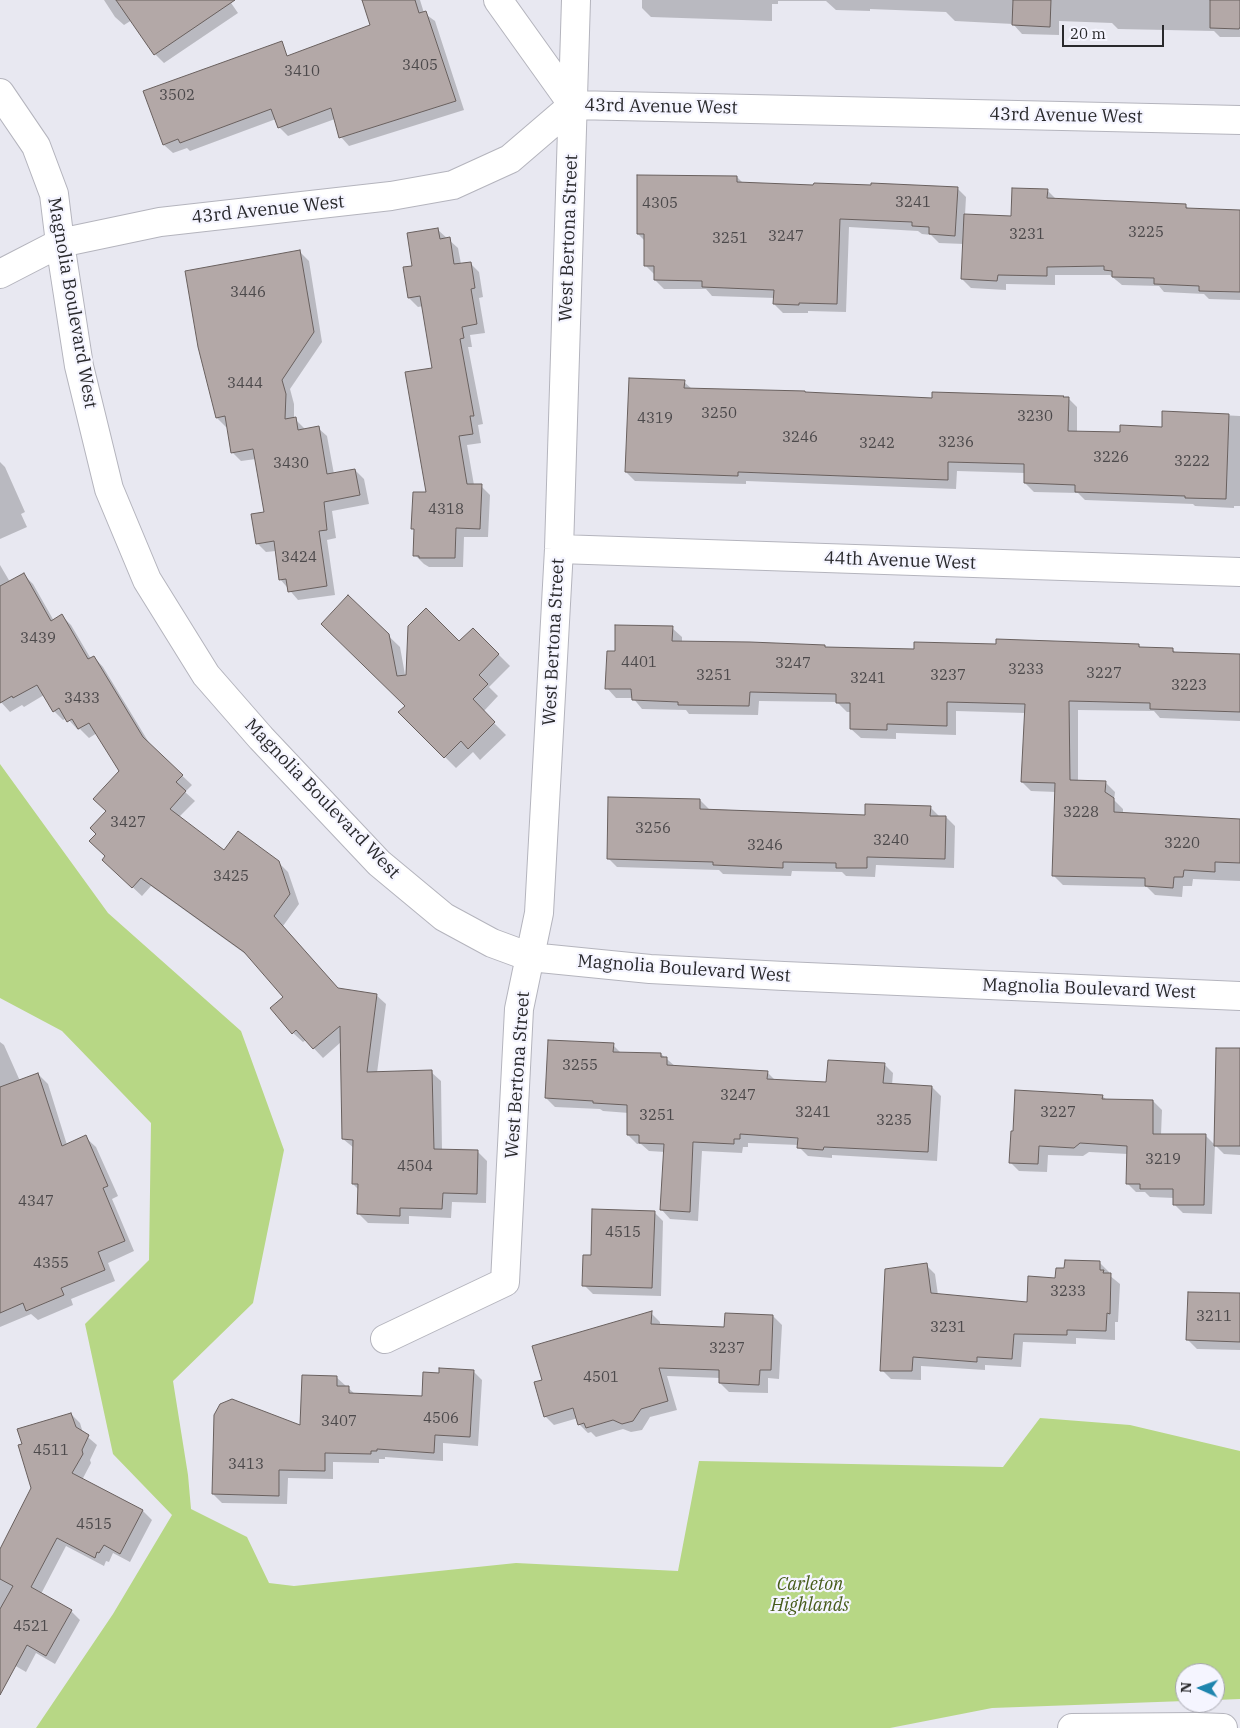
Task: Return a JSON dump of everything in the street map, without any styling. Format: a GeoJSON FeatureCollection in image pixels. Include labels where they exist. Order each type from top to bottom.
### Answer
{"type":"FeatureCollection","features":[{"type":"Feature","properties":{"kind":"street"},"geometry":{"type":"LineString","coordinates":[[498,0],[573,105]]}},
{"type":"Feature","properties":{"kind":"street","name":"West Bertona Street"},"geometry":{"type":"LineString","coordinates":[[385,1339],[505,1282],[519,1009],[539,913],[559,550],[576,0]]}},
{"type":"Feature","properties":{"kind":"street","name":"Magnolia Boulevard West"},"geometry":{"type":"LineString","coordinates":[[0,92],[36,146],[54,194],[78,366],[109,488],[147,580],[206,676],[261,738],[379,863],[444,918],[492,942],[530,957],[650,969],[1240,996]]}},
{"type":"Feature","properties":{"kind":"street","name":"43rd Avenue West"},"geometry":{"type":"LineString","coordinates":[[0,274],[60,243],[160,222],[391,196],[454,184],[510,159],[573,105],[1240,120]]}},
{"type":"Feature","properties":{"kind":"street","name":"44th Avenue West"},"geometry":{"type":"LineString","coordinates":[[559,550],[1240,572]]}},
{"type":"Feature","properties":{"kind":"street"},"geometry":{"type":"LineString","coordinates":[[1072,1728],[1196,1726],[1223,1728]]}},
{"type":"Feature","properties":{"kind":"green space","name":"Carleton Highlands"},"geometry":{"type":"Polygon","coordinates":[[[0,764],[108,913],[241,1031],[284,1150],[253,1303],[173,1381],[188,1475],[191,1509],[247,1537],[269,1583],[294,1586],[516,1563],[678,1571],[699,1461],[1003,1467],[1040,1418],[1130,1425],[1240,1451],[1240,1699],[1225,1700],[1225,1663],[1175,1663],[1175,1701],[992,1708],[890,1728],[36,1728],[113,1614],[172,1515],[113,1454],[85,1324],[149,1260],[151,1123],[62,1031],[0,998],[0,764]]]}},
{"type":"Feature","properties":{"kind":"building"},"geometry":{"type":"Polygon","coordinates":[[[116,0],[235,0],[154,55],[116,0]]]}},
{"type":"Feature","properties":{"kind":"building"},"geometry":{"type":"Polygon","coordinates":[[[362,0],[415,0],[419,13],[426,11],[456,101],[339,138],[331,108],[278,128],[271,109],[180,143],[178,139],[163,145],[143,91],[282,41],[287,56],[370,25],[362,0]]]}},
{"type":"Feature","properties":{"kind":"building"},"geometry":{"type":"Polygon","coordinates":[[[1013,0],[1051,0],[1050,27],[1012,25],[1013,0]]]}},
{"type":"Feature","properties":{"kind":"building"},"geometry":{"type":"Polygon","coordinates":[[[1210,0],[1240,0],[1239,29],[1210,28],[1210,0]]]}},
{"type":"Feature","properties":{"kind":"building"},"geometry":{"type":"Polygon","coordinates":[[[637,175],[737,176],[737,182],[813,185],[814,183],[871,185],[871,183],[958,187],[955,236],[929,234],[929,227],[912,226],[912,222],[840,219],[837,304],[773,304],[774,290],[702,287],[702,281],[654,280],[654,266],[644,266],[644,234],[637,234],[637,175]]]}},
{"type":"Feature","properties":{"kind":"building"},"geometry":{"type":"Polygon","coordinates":[[[1012,188],[1048,189],[1047,198],[1186,204],[1186,208],[1240,210],[1240,292],[1199,291],[1199,286],[1154,284],[1154,278],[1112,277],[1112,271],[1104,270],[1104,266],[1047,267],[1047,276],[998,275],[997,281],[961,279],[964,214],[1011,216],[1012,188]]]}},
{"type":"Feature","properties":{"kind":"building"},"geometry":{"type":"Polygon","coordinates":[[[438,228],[440,239],[450,237],[454,264],[471,262],[475,288],[471,289],[477,324],[462,327],[464,338],[460,339],[474,416],[470,416],[473,434],[459,436],[467,484],[482,484],[480,529],[456,528],[455,558],[419,558],[419,556],[413,556],[414,529],[411,529],[413,492],[426,492],[405,372],[432,368],[420,296],[408,298],[403,267],[412,266],[407,233],[438,228]]]}},
{"type":"Feature","properties":{"kind":"building"},"geometry":{"type":"Polygon","coordinates":[[[300,250],[314,332],[282,380],[286,394],[285,419],[296,417],[298,430],[319,426],[327,474],[355,469],[360,495],[324,502],[327,530],[319,531],[327,586],[288,592],[286,579],[279,580],[274,541],[256,544],[251,514],[264,512],[253,449],[231,453],[225,416],[216,418],[198,347],[185,271],[300,250]]]}},
{"type":"Feature","properties":{"kind":"building"},"geometry":{"type":"Polygon","coordinates":[[[629,378],[685,380],[684,388],[805,391],[932,398],[932,392],[1064,396],[1069,397],[1068,431],[1120,432],[1120,425],[1162,427],[1162,411],[1229,414],[1226,499],[1075,492],[1075,485],[1024,483],[1024,464],[948,462],[948,480],[738,472],[738,476],[625,472],[629,378]]]}},
{"type":"Feature","properties":{"kind":"building"},"geometry":{"type":"Polygon","coordinates":[[[24,573],[51,621],[62,614],[88,659],[94,656],[143,737],[183,775],[176,782],[186,791],[170,809],[224,850],[238,831],[279,861],[290,894],[274,916],[338,988],[377,994],[367,1072],[432,1070],[434,1149],[478,1150],[477,1194],[443,1193],[442,1209],[400,1208],[400,1216],[357,1214],[358,1184],[352,1184],[353,1140],[342,1139],[340,1026],[313,1049],[296,1030],[292,1034],[270,1008],[283,997],[244,952],[141,878],[132,888],[102,860],[105,856],[89,841],[96,834],[90,828],[106,811],[93,799],[119,771],[89,723],[78,729],[72,719],[67,722],[59,708],[53,712],[37,685],[0,703],[0,586],[24,573]]]}},
{"type":"Feature","properties":{"kind":"building"},"geometry":{"type":"Polygon","coordinates":[[[348,595],[389,634],[397,676],[406,675],[408,626],[426,608],[459,641],[473,628],[499,654],[479,675],[488,684],[473,699],[495,722],[468,749],[461,741],[444,758],[398,712],[405,706],[321,624],[348,595]]]}},
{"type":"Feature","properties":{"kind":"building"},"geometry":{"type":"Polygon","coordinates":[[[615,625],[673,626],[672,641],[750,642],[825,645],[825,647],[914,649],[914,642],[996,644],[996,639],[1139,644],[1139,647],[1173,648],[1173,652],[1240,654],[1240,712],[1150,709],[1150,703],[1069,701],[1070,780],[1106,781],[1105,792],[1114,798],[1114,812],[1240,819],[1240,863],[1215,862],[1215,872],[1184,870],[1183,877],[1174,877],[1173,888],[1145,886],[1145,878],[1052,876],[1055,783],[1021,782],[1025,704],[947,702],[947,726],[887,724],[887,730],[850,729],[850,703],[836,703],[836,694],[750,692],[749,706],[678,705],[678,702],[632,700],[631,689],[605,689],[607,651],[615,651],[615,625]]]}},
{"type":"Feature","properties":{"kind":"building"},"geometry":{"type":"Polygon","coordinates":[[[608,797],[700,799],[700,809],[865,815],[865,804],[931,806],[930,816],[946,816],[945,859],[867,857],[867,868],[836,868],[836,863],[783,862],[783,868],[713,865],[713,862],[607,859],[608,797]]]}},
{"type":"Feature","properties":{"kind":"building"},"geometry":{"type":"Polygon","coordinates":[[[548,1040],[614,1043],[613,1052],[661,1053],[661,1057],[667,1057],[667,1065],[768,1071],[767,1079],[826,1082],[828,1060],[885,1063],[883,1083],[932,1086],[928,1152],[824,1147],[823,1150],[797,1148],[798,1138],[740,1134],[740,1139],[734,1139],[734,1144],[693,1142],[690,1212],[660,1210],[664,1144],[639,1143],[639,1135],[627,1135],[627,1105],[545,1098],[548,1040]]]}},
{"type":"Feature","properties":{"kind":"building"},"geometry":{"type":"Polygon","coordinates":[[[1216,1048],[1240,1048],[1240,1146],[1214,1146],[1216,1048]]]}},
{"type":"Feature","properties":{"kind":"building"},"geometry":{"type":"Polygon","coordinates":[[[38,1073],[62,1146],[86,1135],[108,1186],[103,1188],[125,1241],[98,1252],[105,1270],[61,1288],[64,1295],[26,1311],[23,1303],[0,1313],[0,1087],[38,1073]]]}},
{"type":"Feature","properties":{"kind":"building"},"geometry":{"type":"Polygon","coordinates":[[[1015,1090],[1103,1095],[1102,1099],[1153,1100],[1153,1134],[1206,1134],[1204,1205],[1173,1205],[1173,1189],[1140,1189],[1140,1184],[1126,1184],[1127,1146],[1080,1143],[1074,1148],[1039,1146],[1038,1164],[1009,1163],[1015,1090]]]}},
{"type":"Feature","properties":{"kind":"building"},"geometry":{"type":"Polygon","coordinates":[[[592,1209],[655,1211],[652,1288],[582,1286],[583,1255],[591,1255],[592,1209]]]}},
{"type":"Feature","properties":{"kind":"building"},"geometry":{"type":"Polygon","coordinates":[[[1065,1260],[1100,1261],[1100,1270],[1104,1270],[1103,1273],[1111,1273],[1110,1314],[1107,1313],[1106,1331],[1067,1330],[1067,1335],[1014,1334],[1012,1359],[977,1357],[977,1362],[913,1357],[912,1371],[880,1371],[885,1269],[927,1263],[931,1293],[1027,1302],[1028,1276],[1055,1278],[1056,1268],[1064,1268],[1065,1260]]]}},
{"type":"Feature","properties":{"kind":"building"},"geometry":{"type":"Polygon","coordinates":[[[1188,1292],[1240,1293],[1240,1342],[1186,1340],[1188,1292]]]}},
{"type":"Feature","properties":{"kind":"building"},"geometry":{"type":"Polygon","coordinates":[[[652,1311],[651,1324],[724,1327],[725,1313],[773,1315],[771,1370],[760,1370],[759,1385],[719,1383],[719,1370],[659,1368],[668,1401],[641,1409],[633,1421],[622,1424],[613,1420],[586,1428],[584,1423],[578,1425],[573,1408],[544,1417],[534,1382],[542,1380],[532,1346],[652,1311]]]}},
{"type":"Feature","properties":{"kind":"building"},"geometry":{"type":"Polygon","coordinates":[[[439,1368],[474,1370],[470,1437],[435,1435],[434,1453],[377,1449],[377,1451],[371,1451],[371,1454],[325,1453],[325,1471],[279,1470],[279,1496],[212,1494],[214,1415],[220,1404],[232,1399],[300,1425],[302,1375],[337,1376],[337,1386],[349,1386],[349,1393],[422,1396],[423,1372],[439,1373],[439,1368]]]}},
{"type":"Feature","properties":{"kind":"building"},"geometry":{"type":"Polygon","coordinates":[[[71,1413],[76,1427],[89,1435],[82,1450],[83,1454],[72,1473],[143,1510],[120,1554],[104,1545],[99,1553],[97,1552],[95,1558],[57,1538],[31,1587],[72,1610],[46,1656],[27,1645],[0,1695],[0,1609],[13,1586],[0,1579],[0,1549],[31,1488],[18,1445],[22,1444],[17,1429],[71,1413]]]}}]}
